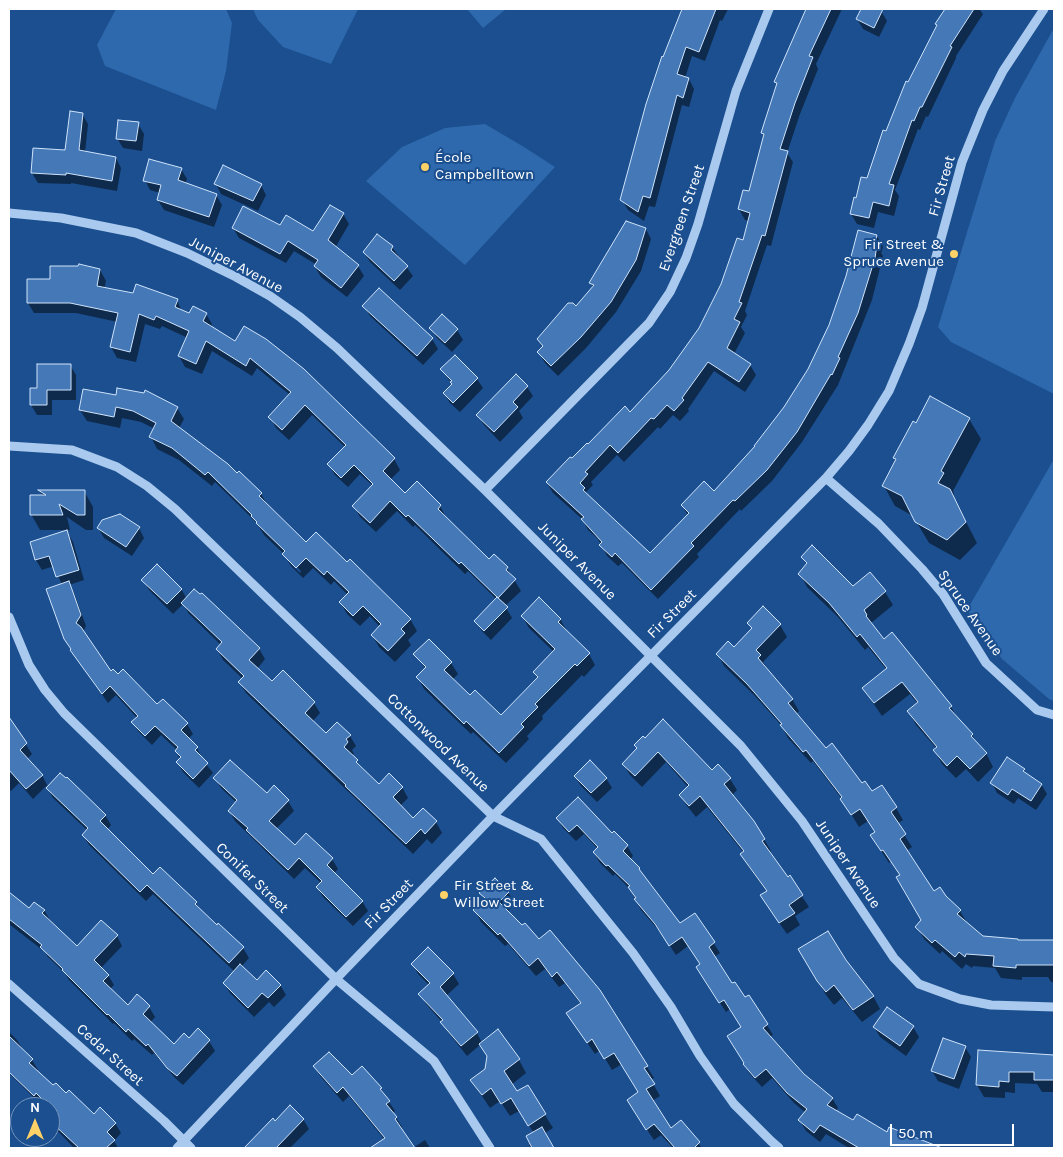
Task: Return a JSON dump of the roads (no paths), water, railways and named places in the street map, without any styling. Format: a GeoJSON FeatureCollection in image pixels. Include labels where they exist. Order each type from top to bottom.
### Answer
{"type":"FeatureCollection","features":[{"type":"Feature","properties":{"kind":"street","name":"Evergreen Street"},"geometry":{"type":"LineString","coordinates":[[485,490],[649,323],[670,292],[686,258],[698,224],[736,91],[769,9]]}},
{"type":"Feature","properties":{"kind":"street","name":"Fir Street"},"geometry":{"type":"LineString","coordinates":[[177,1148],[336,978],[826,478],[849,451],[889,391],[922,308],[962,162],[982,110],[1040,10]]}},
{"type":"Feature","properties":{"kind":"street","name":"Juniper Avenue"},"geometry":{"type":"LineString","coordinates":[[9,213],[61,218],[136,233],[195,257],[236,277],[270,296],[300,317],[337,348],[485,490],[741,746],[802,821],[894,958],[919,984],[960,999],[991,1005],[1054,1007]]}},
{"type":"Feature","properties":{"kind":"street","name":"Cottonwood Avenue"},"geometry":{"type":"LineString","coordinates":[[9,446],[72,450],[117,468],[147,486],[175,509],[493,816],[541,839],[633,953],[671,1007],[700,1056],[734,1104],[771,1142],[780,1148]]}},
{"type":"Feature","properties":{"kind":"street","name":"Spruce Avenue"},"geometry":{"type":"LineString","coordinates":[[826,478],[879,524],[922,569],[943,594],[986,663],[1037,710],[1054,715]]}},
{"type":"Feature","properties":{"kind":"street","name":"Conifer Street"},"geometry":{"type":"LineString","coordinates":[[9,618],[29,666],[45,690],[64,713],[336,978],[434,1061],[490,1148]]}},
{"type":"Feature","properties":{"kind":"street","name":"Cedar Street"},"geometry":{"type":"LineString","coordinates":[[9,984],[185,1140],[191,1148]]}},
{"type":"Feature","properties":{"kind":"place","name":"École Campbelltown"},"geometry":{"type":"Point","coordinates":[425,167]}},
{"type":"Feature","properties":{"kind":"place","name":"Fir Street & Spruce Avenue"},"geometry":{"type":"Point","coordinates":[954,254]}},
{"type":"Feature","properties":{"kind":"place","name":"Fir Street & Willow Street"},"geometry":{"type":"Point","coordinates":[444,895]}}]}
